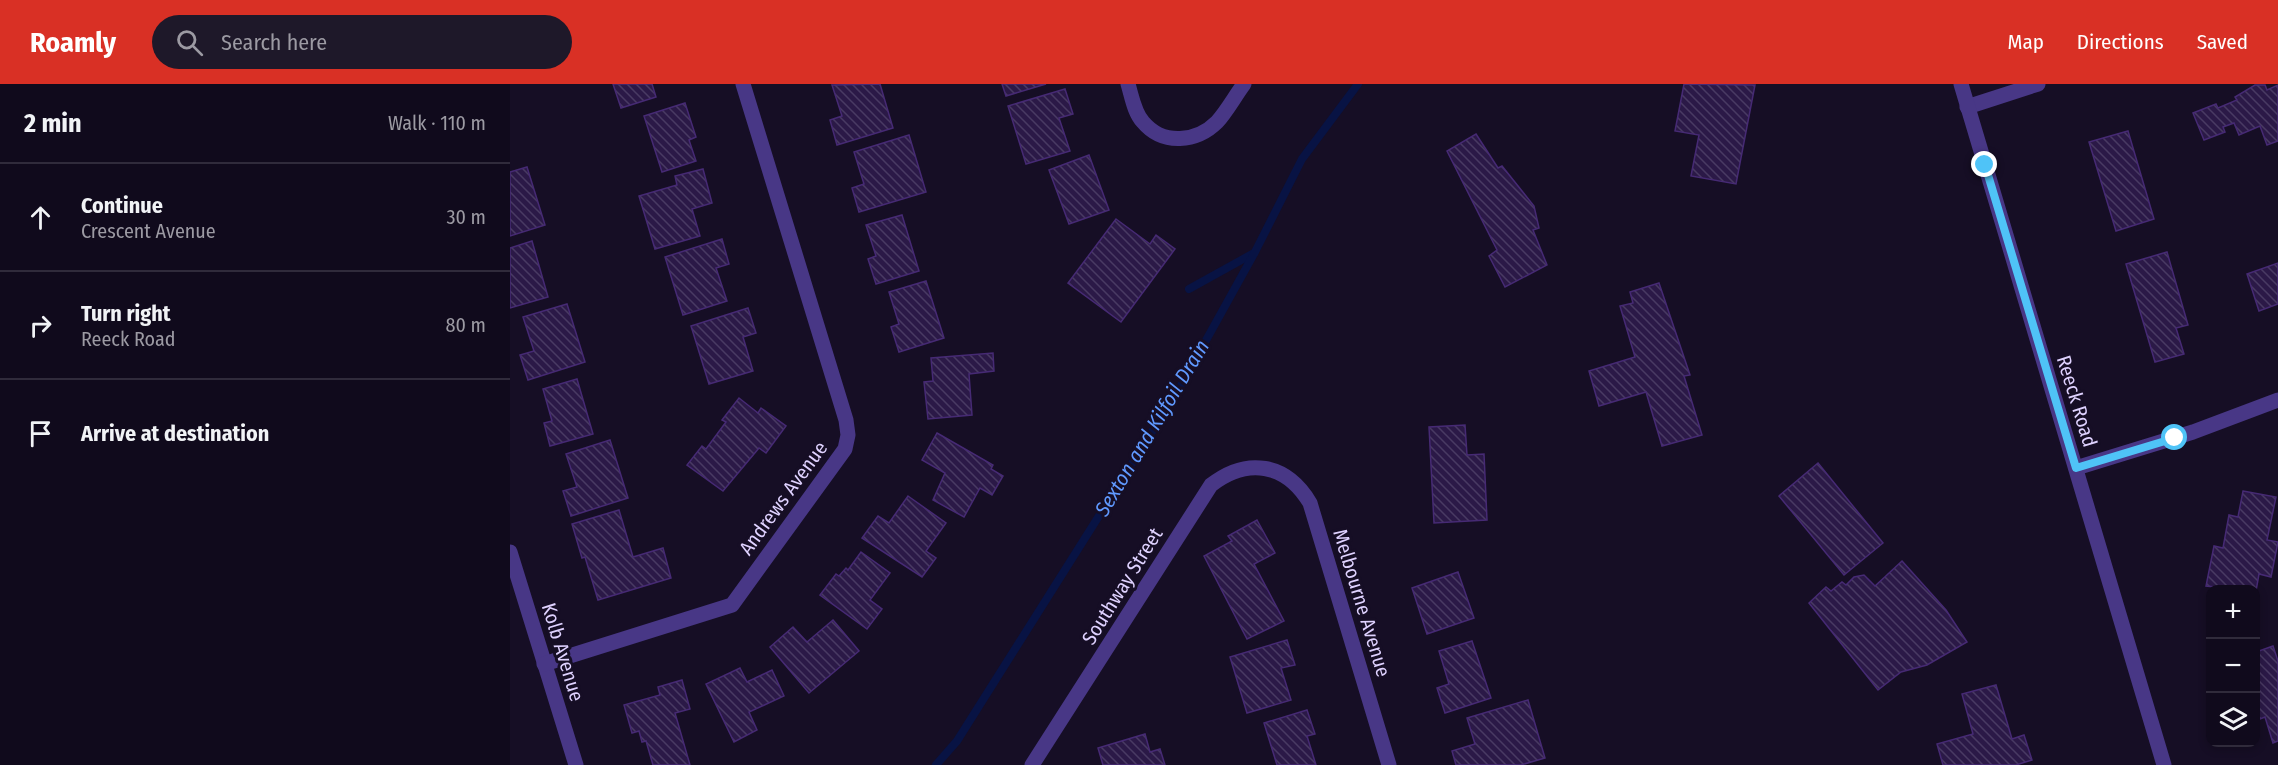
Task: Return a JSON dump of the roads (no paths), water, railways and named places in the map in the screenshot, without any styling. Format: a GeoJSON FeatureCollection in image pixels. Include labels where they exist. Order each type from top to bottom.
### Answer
{"type":"FeatureCollection","features":[{"type":"Feature","properties":{"kind":"street","name":"Andrews Avenue"},"geometry":{"type":"LineString","coordinates":[[544,664],[732,605],[845,448],[846,420],[743,84]]}},
{"type":"Feature","properties":{"kind":"street"},"geometry":{"type":"LineString","coordinates":[[1128,84],[1135,109],[1143,122],[1155,132],[1169,138],[1185,139],[1203,133],[1218,121],[1244,84]]}},
{"type":"Feature","properties":{"kind":"street","name":"Reeck Road"},"geometry":{"type":"LineString","coordinates":[[1960,84],[2164,765]]}},
{"type":"Feature","properties":{"kind":"street"},"geometry":{"type":"LineString","coordinates":[[1967,107],[2038,84]]}},
{"type":"Feature","properties":{"kind":"street"},"geometry":{"type":"LineString","coordinates":[[2076,468],[2193,432],[2278,400]]}},
{"type":"Feature","properties":{"kind":"street","name":"Southway Street"},"geometry":{"type":"LineString","coordinates":[[1032,765],[1211,486],[1233,471],[1246,468],[1272,470]]}},
{"type":"Feature","properties":{"kind":"street","name":"Melbourne Avenue"},"geometry":{"type":"LineString","coordinates":[[1272,470],[1295,482],[1310,503],[1389,765]]}},
{"type":"Feature","properties":{"kind":"street","name":"Kolb Avenue"},"geometry":{"type":"LineString","coordinates":[[510,552],[576,765]]}},
{"type":"Feature","properties":{"kind":"waterway","name":"Sexton and Kilfoil Drain"},"geometry":{"type":"LineString","coordinates":[[936,765],[957,741],[1179,389],[1255,252],[1302,159],[1358,84]]}},
{"type":"Feature","properties":{"kind":"waterway"},"geometry":{"type":"LineString","coordinates":[[1189,289],[1254,253]]}}]}
